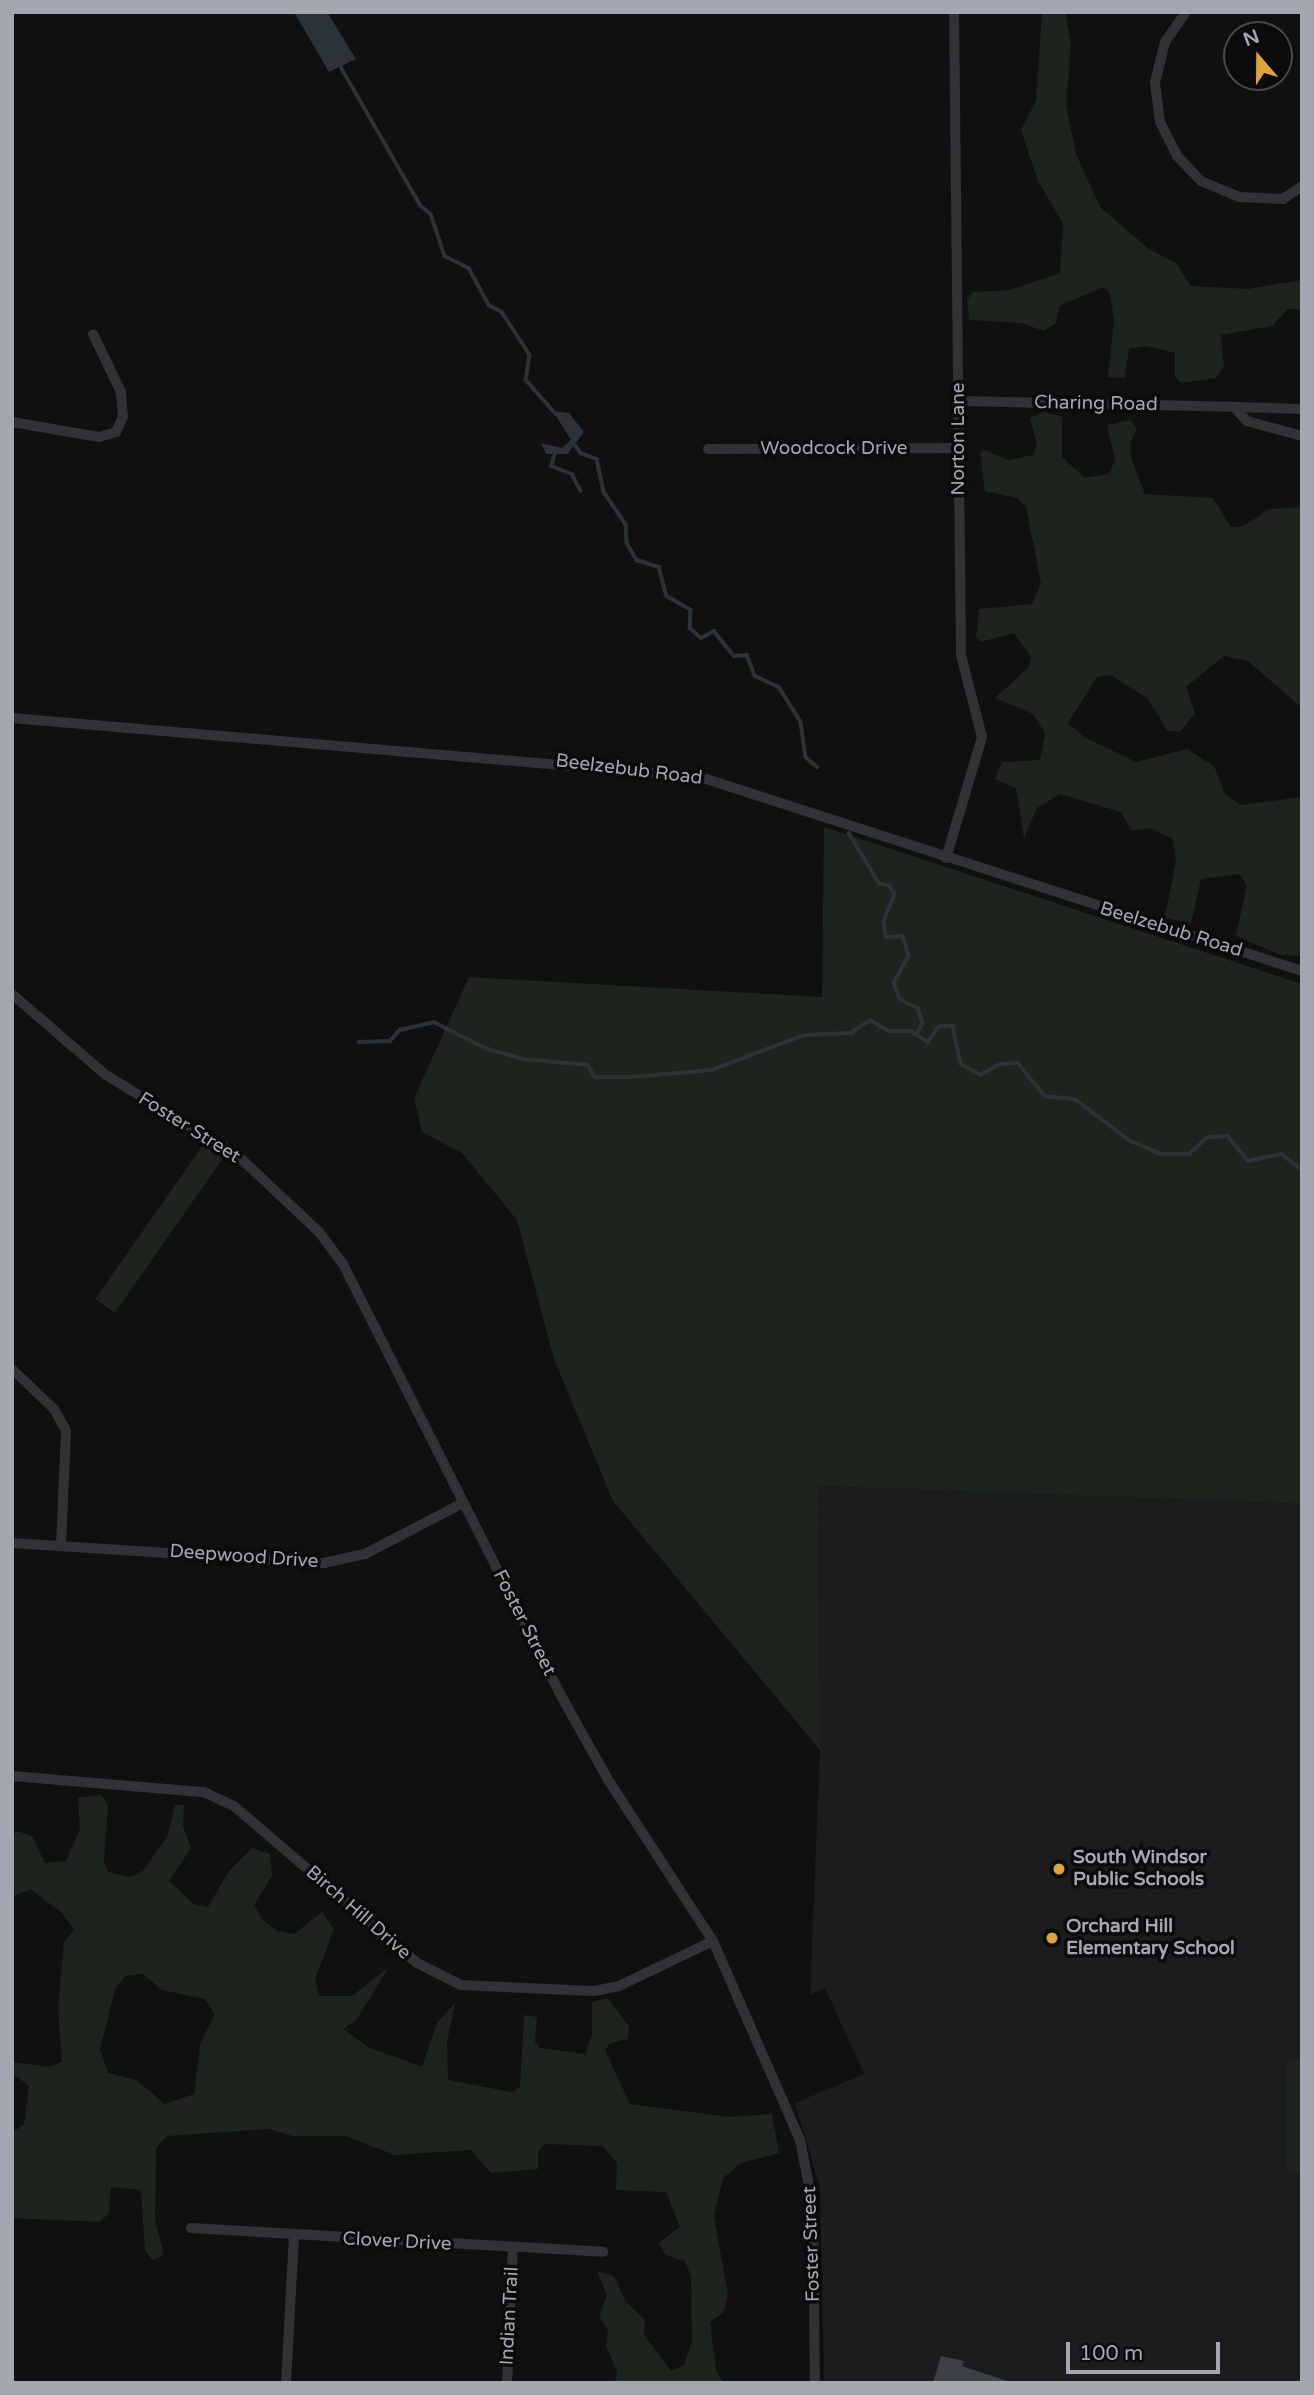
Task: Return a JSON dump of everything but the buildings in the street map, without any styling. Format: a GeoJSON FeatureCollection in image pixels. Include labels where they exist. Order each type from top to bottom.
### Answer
{"type":"FeatureCollection","features":[{"type":"Feature","properties":{"kind":"street","name":"Norton Lane"},"geometry":{"type":"LineString","coordinates":[[946,858],[982,737],[961,655],[954,12]]}},
{"type":"Feature","properties":{"kind":"street"},"geometry":{"type":"LineString","coordinates":[[1185,12],[1165,42],[1155,82],[1160,121],[1177,156],[1201,181],[1239,197],[1283,199],[1302,186]]}},
{"type":"Feature","properties":{"kind":"street"},"geometry":{"type":"LineString","coordinates":[[12,422],[99,437],[116,432],[123,417],[121,392],[93,334]]}},
{"type":"Feature","properties":{"kind":"street","name":"Charing Road"},"geometry":{"type":"LineString","coordinates":[[959,401],[1302,409]]}},
{"type":"Feature","properties":{"kind":"street"},"geometry":{"type":"LineString","coordinates":[[1234,407],[1247,421],[1302,436]]}},
{"type":"Feature","properties":{"kind":"street","name":"Woodcock Drive"},"geometry":{"type":"LineString","coordinates":[[708,449],[959,448]]}},
{"type":"Feature","properties":{"kind":"street","name":"Beelzebub Road"},"geometry":{"type":"LineString","coordinates":[[12,718],[643,768],[750,790],[946,858],[1302,971]]}},
{"type":"Feature","properties":{"kind":"street","name":"Foster Street"},"geometry":{"type":"LineString","coordinates":[[12,994],[106,1075],[237,1154],[319,1232],[360,1295],[463,1503],[607,1778],[713,1941],[800,2140],[810,2177],[815,2383]]}},
{"type":"Feature","properties":{"kind":"street"},"geometry":{"type":"LineString","coordinates":[[12,1369],[54,1409],[66,1431],[61,1546]]}},
{"type":"Feature","properties":{"kind":"street","name":"Deepwood Drive"},"geometry":{"type":"LineString","coordinates":[[12,1543],[324,1563],[365,1554],[463,1503]]}},
{"type":"Feature","properties":{"kind":"street","name":"Birch Hill Drive"},"geometry":{"type":"LineString","coordinates":[[12,1776],[204,1792],[234,1806],[416,1963],[461,1985],[594,1992],[619,1986],[713,1941]]}},
{"type":"Feature","properties":{"kind":"street","name":"Clover Drive"},"geometry":{"type":"LineString","coordinates":[[191,2228],[603,2252]]}},
{"type":"Feature","properties":{"kind":"street"},"geometry":{"type":"LineString","coordinates":[[286,2383],[294,2236]]}},
{"type":"Feature","properties":{"kind":"street","name":"Indian Trail"},"geometry":{"type":"LineString","coordinates":[[507,2383],[513,2248]]}},
{"type":"Feature","properties":{"kind":"shaded area"},"geometry":{"type":"Polygon","coordinates":[[[294,12],[327,12],[356,59],[329,72],[294,12]]]}},
{"type":"Feature","properties":{"kind":"shaded area"},"geometry":{"type":"Polygon","coordinates":[[[1042,12],[1065,12],[1071,44],[1066,105],[1076,154],[1100,207],[1149,249],[1176,263],[1191,286],[1248,289],[1302,280],[1302,310],[1288,309],[1272,326],[1221,335],[1224,366],[1216,378],[1181,383],[1175,376],[1175,353],[1146,346],[1129,349],[1125,378],[1108,377],[1114,320],[1110,293],[1103,287],[1059,306],[1056,323],[1044,331],[1021,323],[969,320],[967,300],[973,292],[1009,290],[1060,273],[1063,223],[1038,181],[1021,130],[1036,101],[1042,12]]]}},
{"type":"Feature","properties":{"kind":"shaded area"},"geometry":{"type":"Polygon","coordinates":[[[553,411],[569,413],[584,432],[567,454],[546,454],[541,443],[562,448],[571,440],[553,411]]]}},
{"type":"Feature","properties":{"kind":"shaded area"},"geometry":{"type":"Polygon","coordinates":[[[1043,412],[1062,417],[1062,457],[1085,478],[1109,474],[1115,460],[1107,425],[1131,420],[1137,429],[1130,443],[1132,461],[1145,494],[1213,498],[1231,527],[1244,526],[1269,509],[1302,507],[1302,708],[1248,661],[1224,656],[1186,687],[1195,713],[1180,732],[1167,730],[1148,699],[1111,675],[1097,677],[1068,723],[1084,737],[1136,762],[1187,749],[1214,766],[1225,794],[1241,805],[1302,797],[1302,956],[1281,955],[1236,936],[1247,885],[1239,874],[1201,879],[1191,923],[1165,918],[1176,860],[1173,839],[1151,828],[1132,831],[1121,812],[1060,794],[1037,808],[1024,838],[1016,788],[995,779],[1002,762],[1040,760],[1045,733],[1033,714],[995,698],[1029,667],[1031,657],[1014,633],[980,642],[976,636],[979,609],[1032,604],[1041,583],[1026,506],[1017,498],[985,491],[980,453],[985,450],[1008,460],[1033,455],[1037,445],[1030,418],[1043,412]]]}},
{"type":"Feature","properties":{"kind":"shaded area"},"geometry":{"type":"Polygon","coordinates":[[[824,827],[1302,984],[1302,1504],[819,1486],[820,1750],[613,1501],[554,1359],[517,1220],[462,1153],[422,1132],[414,1098],[469,977],[822,997],[824,827]]]}},
{"type":"Feature","properties":{"kind":"shaded area"},"geometry":{"type":"Polygon","coordinates":[[[203,1145],[223,1159],[115,1313],[95,1299],[203,1145]]]}},
{"type":"Feature","properties":{"kind":"shaded area","name":"South Windsor Public Schools"},"geometry":{"type":"Polygon","coordinates":[[[819,1486],[1302,1504],[1302,2383],[824,2383],[820,2188],[795,2103],[864,2074],[825,1988],[810,1995],[820,1750],[819,1486]]]}},
{"type":"Feature","properties":{"kind":"shaded area"},"geometry":{"type":"Polygon","coordinates":[[[101,1795],[108,1805],[104,1863],[108,1872],[130,1877],[143,1871],[167,1837],[175,1805],[184,1805],[183,1826],[191,1848],[169,1881],[194,1904],[208,1907],[229,1871],[252,1848],[270,1854],[272,1876],[254,1905],[262,1919],[277,1931],[294,1934],[322,1912],[334,1929],[315,1979],[319,1996],[352,1996],[389,1967],[357,2019],[343,2029],[368,2047],[422,2067],[437,2023],[455,2003],[447,2043],[448,2080],[512,2092],[520,2087],[524,2015],[537,2017],[535,2042],[540,2048],[585,2054],[592,2035],[592,2002],[607,1998],[629,2026],[628,2039],[610,2043],[605,2050],[630,2104],[729,2117],[772,2114],[779,2153],[741,2163],[723,2178],[714,2216],[728,2294],[724,2312],[710,2322],[716,2370],[724,2383],[615,2383],[617,2371],[606,2346],[608,2330],[599,2316],[607,2295],[597,2271],[614,2276],[626,2302],[645,2320],[644,2335],[671,2371],[684,2365],[692,2341],[691,2276],[685,2261],[666,2255],[659,2243],[680,2227],[666,2192],[616,2190],[617,2163],[603,2146],[545,2144],[538,2152],[538,2169],[491,2173],[471,2150],[395,2155],[346,2136],[293,2136],[268,2129],[167,2136],[156,2148],[155,2220],[164,2255],[152,2260],[145,2250],[141,2190],[111,2187],[109,2214],[99,2222],[12,2218],[12,2133],[24,2124],[29,2086],[12,2073],[12,2062],[49,2067],[62,2062],[58,2008],[64,1942],[74,1929],[61,1912],[30,1889],[12,1897],[12,1836],[17,1831],[32,1836],[45,1863],[66,1861],[80,1829],[78,1798],[101,1795]],[[143,1974],[125,1976],[115,1989],[100,2049],[108,2073],[136,2080],[165,2104],[194,2094],[200,2045],[215,2014],[205,1999],[162,1990],[143,1974]]]}},
{"type":"Feature","properties":{"kind":"shaded area"},"geometry":{"type":"Polygon","coordinates":[[[1286,2060],[1302,2060],[1302,2172],[1286,2172],[1286,2060]]]}},
{"type":"Feature","properties":{"kind":"waterway"},"geometry":{"type":"LineString","coordinates":[[341,67],[421,206],[431,214],[445,256],[469,268],[489,305],[502,312],[530,355],[526,380],[556,414]]}},
{"type":"Feature","properties":{"kind":"waterway"},"geometry":{"type":"LineString","coordinates":[[572,441],[581,453],[597,459],[604,492],[626,525],[627,543],[637,560],[659,567],[667,596],[691,610],[690,628],[701,638],[714,631],[734,656],[747,655],[755,676],[779,687],[801,722],[806,757],[817,767]]}},
{"type":"Feature","properties":{"kind":"waterway"},"geometry":{"type":"LineString","coordinates":[[556,451],[552,466],[572,474],[581,491]]}},
{"type":"Feature","properties":{"kind":"waterway"},"geometry":{"type":"LineString","coordinates":[[849,833],[879,883],[890,886],[895,895],[884,921],[886,937],[903,936],[909,956],[894,983],[900,999],[918,1008],[923,1023],[917,1034]]}},
{"type":"Feature","properties":{"kind":"waterway"},"geometry":{"type":"LineString","coordinates":[[359,1042],[390,1041],[400,1030],[434,1022],[485,1048],[523,1059],[588,1065],[595,1077],[631,1077],[712,1070],[804,1035],[851,1033],[870,1020],[889,1031],[911,1031],[928,1042],[939,1026],[953,1026],[961,1064],[981,1075],[1000,1064],[1018,1063],[1045,1096],[1075,1099],[1129,1140],[1161,1154],[1189,1154],[1208,1137],[1228,1136],[1248,1161],[1281,1154],[1302,1169]]}},
{"type":"Feature","properties":{"kind":"place","name":"South Windsor Public Schools"},"geometry":{"type":"Point","coordinates":[1059,1869]}},
{"type":"Feature","properties":{"kind":"place","name":"Orchard Hill Elementary School"},"geometry":{"type":"Point","coordinates":[1052,1938]}}]}
